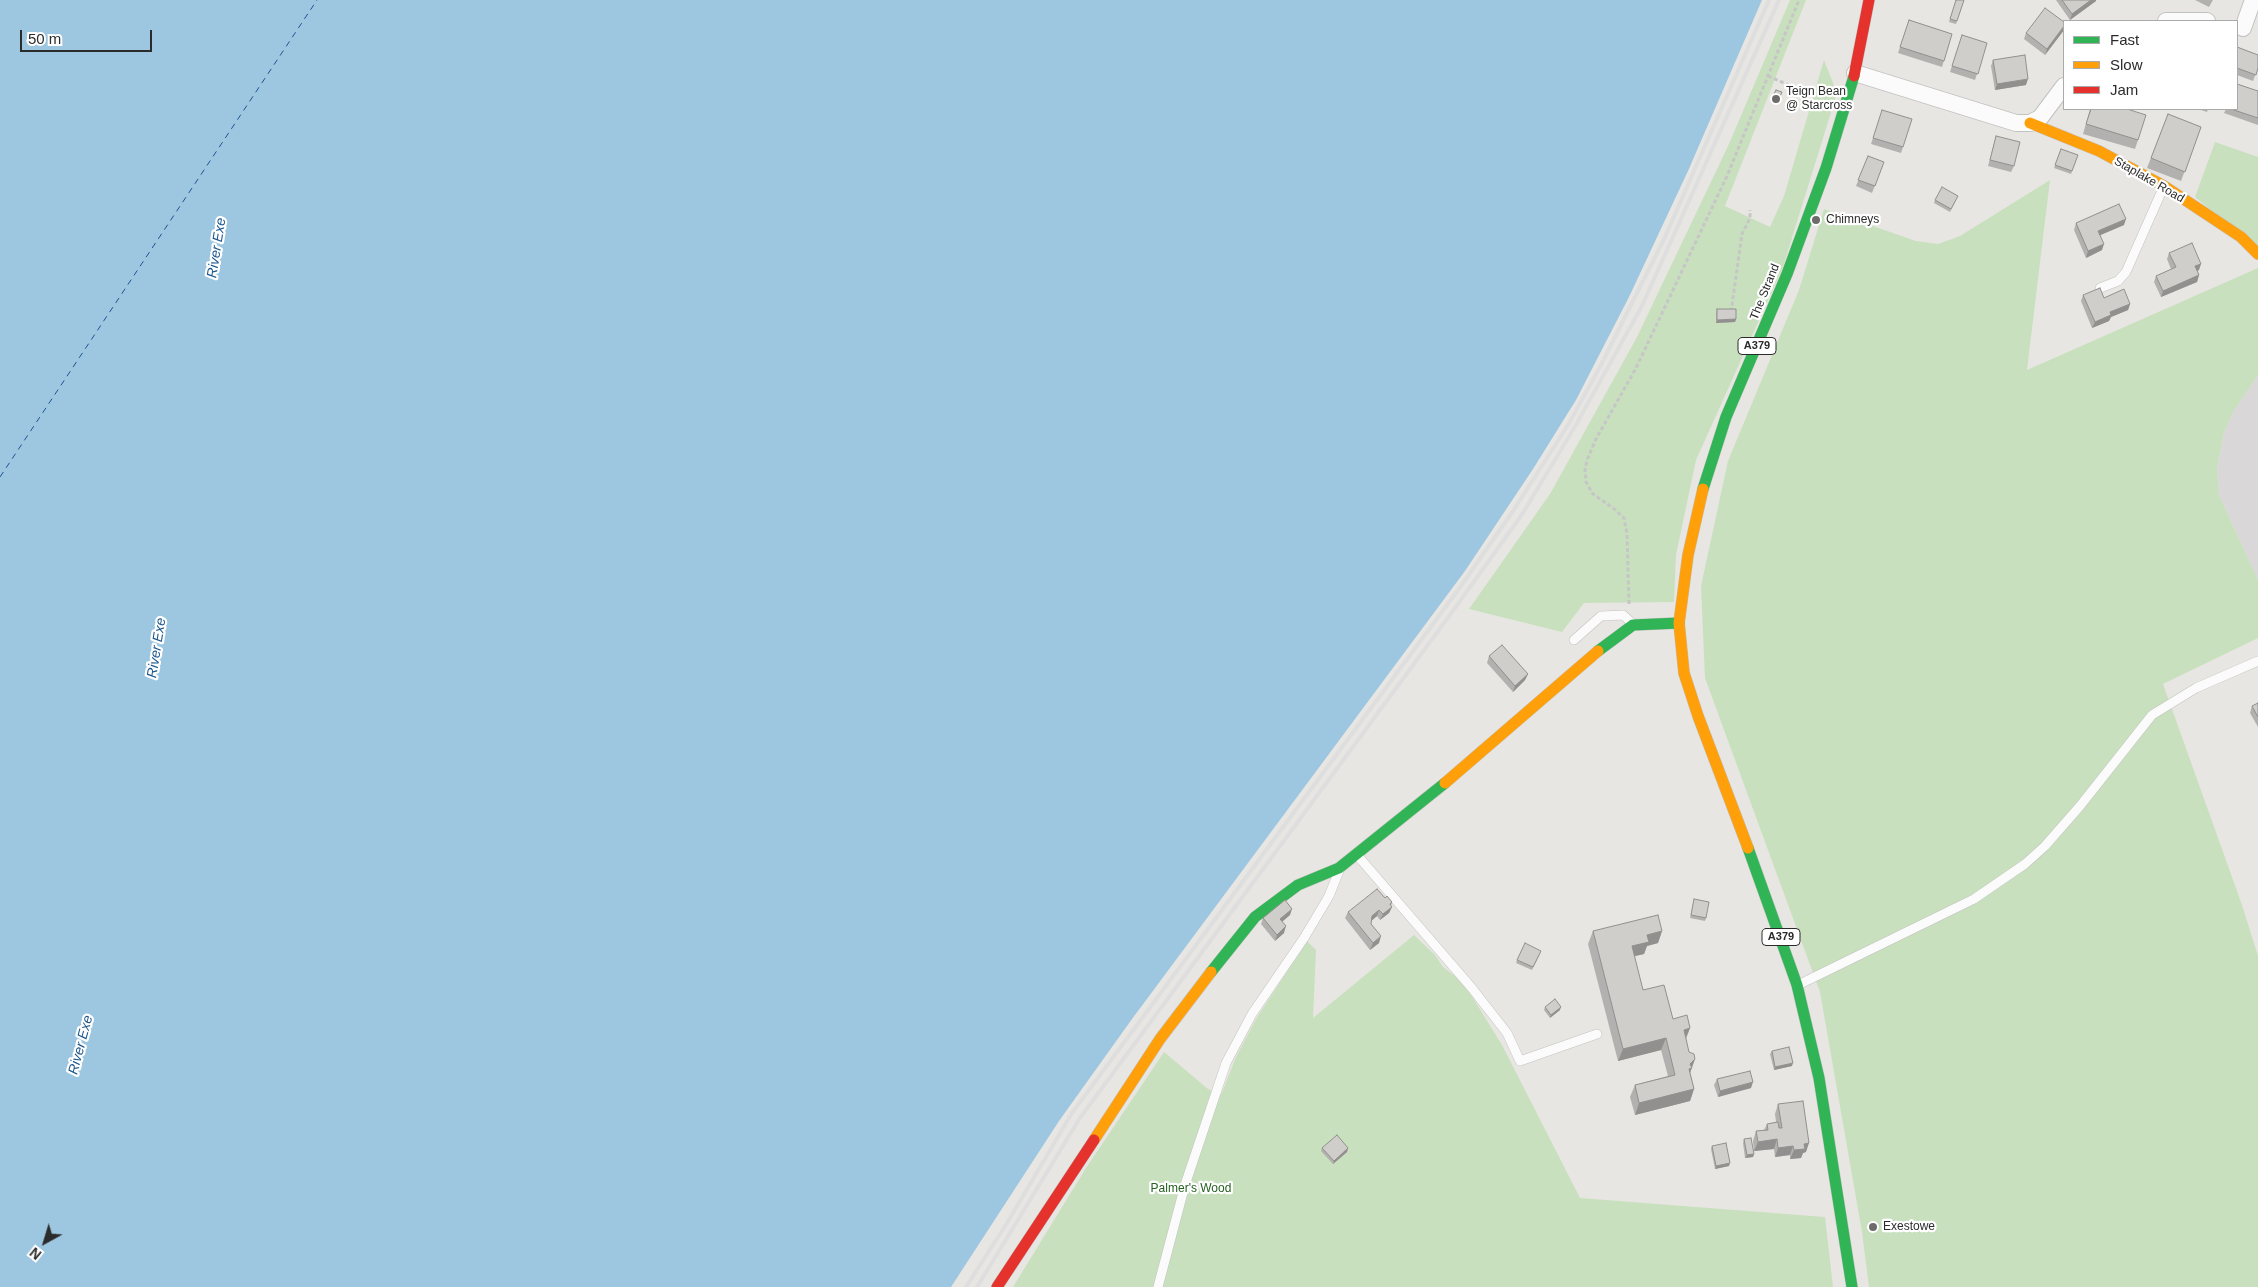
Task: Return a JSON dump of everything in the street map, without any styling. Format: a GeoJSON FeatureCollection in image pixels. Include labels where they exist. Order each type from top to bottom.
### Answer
{"type":"FeatureCollection","features":[{"type":"Feature","properties":{"kind":"main road","name":"The Strand"},"geometry":{"type":"LineString","coordinates":[[1679,622],[1688,555],[1705,481],[1726,417],[1787,274],[1826,168],[1855,73],[1868,0]]}},
{"type":"Feature","properties":{"kind":"main road","name":"Staplake Road"},"geometry":{"type":"LineString","coordinates":[[2030,123],[2099,151],[2164,186],[2241,237],[2258,254]]}},
{"type":"Feature","properties":{"kind":"main road"},"geometry":{"type":"LineString","coordinates":[[997,1287],[1160,1039],[1243,930],[1267,907],[1298,885],[1339,868],[1357,854],[1458,771],[1613,638],[1633,625],[1679,622]]}},
{"type":"Feature","properties":{"kind":"main road","name":"A379"},"geometry":{"type":"LineString","coordinates":[[1679,622],[1684,673],[1797,985],[1819,1078],[1852,1287]]}},
{"type":"Feature","properties":{"kind":"street"},"geometry":{"type":"LineString","coordinates":[[2246,29],[2253,0]]}},
{"type":"Feature","properties":{"kind":"street","name":"Staplake Road"},"geometry":{"type":"LineString","coordinates":[[1855,73],[2016,123],[2030,123]]}},
{"type":"Feature","properties":{"kind":"street"},"geometry":{"type":"LineString","coordinates":[[2030,123],[2040,118],[2049,109],[2063,88]]}},
{"type":"Feature","properties":{"kind":"lane"},"geometry":{"type":"LineString","coordinates":[[2100,288],[2118,281],[2126,272],[2164,186]]}},
{"type":"Feature","properties":{"kind":"lane"},"geometry":{"type":"LineString","coordinates":[[1574,640],[1602,616],[1623,615],[1633,625]]}},
{"type":"Feature","properties":{"kind":"lane"},"geometry":{"type":"LineString","coordinates":[[1797,985],[1974,899],[2025,864],[2045,846],[2080,806],[2152,715],[2196,688],[2258,661]]}},
{"type":"Feature","properties":{"kind":"lane"},"geometry":{"type":"LineString","coordinates":[[1357,854],[1472,987],[1507,1033],[1520,1061],[1597,1034]]}},
{"type":"Feature","properties":{"kind":"lane"},"geometry":{"type":"LineString","coordinates":[[1158,1287],[1185,1185],[1226,1063],[1252,1014],[1304,938],[1329,896],[1339,868]]}},
{"type":"Feature","properties":{"kind":"path"},"geometry":{"type":"LineString","coordinates":[[1633,625],[1628,597],[1627,534],[1624,518],[1593,494],[1586,482],[1585,470],[1596,439],[1636,368],[1727,176],[1799,0]]}},
{"type":"Feature","properties":{"kind":"path"},"geometry":{"type":"LineString","coordinates":[[1768,76],[1791,86]]}},
{"type":"Feature","properties":{"kind":"path"},"geometry":{"type":"LineString","coordinates":[[1731,312],[1742,234],[1750,218],[1750,210]]}},
{"type":"Feature","properties":{"kind":"shaded area"},"geometry":{"type":"Polygon","coordinates":[[[2258,375],[2258,580],[2219,495],[2217,467],[2224,433],[2233,412],[2258,375]]]}},
{"type":"Feature","properties":{"kind":"green space"},"geometry":{"type":"Polygon","coordinates":[[[1790,0],[1806,0],[1725,206],[1770,227],[1784,196],[1824,60],[1837,93],[1783,267],[1696,460],[1676,555],[1674,602],[1584,603],[1562,632],[1469,609],[1550,494],[1637,337],[1729,144],[1790,0]]]}},
{"type":"Feature","properties":{"kind":"green space"},"geometry":{"type":"Polygon","coordinates":[[[2215,142],[2258,157],[2258,249],[2195,197],[2215,142]]]}},
{"type":"Feature","properties":{"kind":"green space"},"geometry":{"type":"Polygon","coordinates":[[[2050,180],[2027,370],[2258,268],[2258,375],[2233,412],[2224,433],[2217,467],[2219,495],[2258,580],[2258,638],[2163,684],[2242,905],[2258,956],[2258,1287],[1869,1287],[1862,1232],[1820,992],[1705,678],[1701,586],[1728,461],[1799,290],[1824,209],[1916,241],[1938,244],[1960,236],[2050,180]]]}},
{"type":"Feature","properties":{"kind":"green space","name":"Palmer's Wood"},"geometry":{"type":"Polygon","coordinates":[[[1414,935],[1435,955],[1443,967],[1463,982],[1502,1045],[1580,1198],[1825,1217],[1833,1287],[1013,1287],[1086,1168],[1164,1052],[1208,1089],[1221,1095],[1236,1057],[1256,1019],[1307,941],[1316,950],[1313,1018],[1414,935]]]}},
{"type":"Feature","properties":{"kind":"water","name":"River Exe"},"geometry":{"type":"Polygon","coordinates":[[[0,0],[1762,0],[1688,171],[1629,297],[1576,400],[1533,469],[1465,571],[1132,1019],[1059,1121],[951,1287],[0,1287],[0,0]]]}},
{"type":"Feature","properties":{"kind":"building"},"geometry":{"type":"Polygon","coordinates":[[[1956,0],[1964,0],[1957,21],[1950,19],[1956,0]]]}},
{"type":"Feature","properties":{"kind":"building"},"geometry":{"type":"Polygon","coordinates":[[[2062,0],[2091,0],[2072,14],[2062,0]]]}},
{"type":"Feature","properties":{"kind":"building"},"geometry":{"type":"Polygon","coordinates":[[[2045,8],[2063,21],[2063,27],[2047,49],[2026,33],[2045,8]]]}},
{"type":"Feature","properties":{"kind":"building"},"geometry":{"type":"Polygon","coordinates":[[[1909,20],[1952,34],[1944,61],[1900,47],[1909,20]]]}},
{"type":"Feature","properties":{"kind":"building"},"geometry":{"type":"Polygon","coordinates":[[[1962,35],[1987,43],[1978,74],[1952,66],[1962,35]]]}},
{"type":"Feature","properties":{"kind":"building"},"geometry":{"type":"Polygon","coordinates":[[[2238,47],[2258,55],[2256,75],[2238,68],[2238,47]]]}},
{"type":"Feature","properties":{"kind":"building"},"geometry":{"type":"Polygon","coordinates":[[[2025,55],[2028,79],[1997,84],[1993,60],[2025,55]]]}},
{"type":"Feature","properties":{"kind":"building"},"geometry":{"type":"Polygon","coordinates":[[[2238,84],[2258,91],[2258,118],[2234,110],[2238,110],[2238,84]]]}},
{"type":"Feature","properties":{"kind":"building"},"geometry":{"type":"Polygon","coordinates":[[[1776,90],[1782,92],[1778,101],[1772,98],[1776,90]]]}},
{"type":"Feature","properties":{"kind":"building"},"geometry":{"type":"Polygon","coordinates":[[[1882,110],[1912,119],[1903,147],[1873,138],[1882,110]]]}},
{"type":"Feature","properties":{"kind":"building"},"geometry":{"type":"Polygon","coordinates":[[[2091,110],[2130,110],[2146,115],[2138,140],[2086,124],[2091,110]]]}},
{"type":"Feature","properties":{"kind":"building"},"geometry":{"type":"Polygon","coordinates":[[[2168,114],[2201,127],[2185,172],[2151,158],[2168,114]]]}},
{"type":"Feature","properties":{"kind":"building"},"geometry":{"type":"Polygon","coordinates":[[[1996,136],[2020,142],[2014,166],[1990,160],[1996,136]]]}},
{"type":"Feature","properties":{"kind":"building"},"geometry":{"type":"Polygon","coordinates":[[[2061,149],[2078,155],[2072,171],[2055,165],[2061,149]]]}},
{"type":"Feature","properties":{"kind":"building"},"geometry":{"type":"Polygon","coordinates":[[[1868,156],[1884,162],[1875,186],[1858,180],[1868,156]]]}},
{"type":"Feature","properties":{"kind":"building"},"geometry":{"type":"Polygon","coordinates":[[[1942,187],[1958,196],[1951,209],[1935,200],[1942,187]]]}},
{"type":"Feature","properties":{"kind":"building"},"geometry":{"type":"Polygon","coordinates":[[[2119,204],[2126,219],[2098,231],[2104,244],[2088,251],[2076,223],[2119,204]]]}},
{"type":"Feature","properties":{"kind":"building"},"geometry":{"type":"Polygon","coordinates":[[[2192,243],[2201,264],[2195,266],[2199,275],[2163,291],[2156,276],[2176,267],[2169,253],[2192,243]]]}},
{"type":"Feature","properties":{"kind":"building"},"geometry":{"type":"Polygon","coordinates":[[[2100,288],[2104,298],[2124,289],[2130,304],[2110,312],[2111,315],[2095,322],[2083,295],[2100,288]]]}},
{"type":"Feature","properties":{"kind":"building"},"geometry":{"type":"Polygon","coordinates":[[[1717,309],[1736,309],[1736,319],[1717,320],[1717,309]]]}},
{"type":"Feature","properties":{"kind":"building"},"geometry":{"type":"Polygon","coordinates":[[[1502,645],[1528,674],[1515,686],[1489,656],[1502,645]]]}},
{"type":"Feature","properties":{"kind":"building"},"geometry":{"type":"Polygon","coordinates":[[[2258,703],[2258,717],[2252,706],[2258,703]]]}},
{"type":"Feature","properties":{"kind":"building"},"geometry":{"type":"Polygon","coordinates":[[[1377,889],[1385,898],[1387,896],[1392,902],[1390,904],[1392,907],[1383,914],[1379,910],[1372,916],[1371,924],[1381,936],[1373,943],[1348,912],[1377,889]]]}},
{"type":"Feature","properties":{"kind":"building"},"geometry":{"type":"Polygon","coordinates":[[[1694,899],[1709,902],[1706,918],[1691,915],[1694,899]]]}},
{"type":"Feature","properties":{"kind":"building"},"geometry":{"type":"Polygon","coordinates":[[[1285,900],[1292,909],[1280,919],[1286,926],[1277,935],[1263,918],[1285,900]]]}},
{"type":"Feature","properties":{"kind":"building"},"geometry":{"type":"Polygon","coordinates":[[[1658,915],[1662,931],[1647,935],[1649,942],[1632,946],[1643,990],[1664,985],[1673,1019],[1687,1015],[1690,1028],[1684,1030],[1689,1052],[1694,1054],[1695,1059],[1690,1064],[1692,1068],[1689,1069],[1694,1089],[1639,1103],[1635,1085],[1675,1075],[1666,1038],[1623,1049],[1593,931],[1658,915]]]}},
{"type":"Feature","properties":{"kind":"building"},"geometry":{"type":"Polygon","coordinates":[[[1525,943],[1541,951],[1533,967],[1517,960],[1525,943]]]}},
{"type":"Feature","properties":{"kind":"building"},"geometry":{"type":"Polygon","coordinates":[[[1555,999],[1561,1007],[1551,1015],[1545,1007],[1555,999]]]}},
{"type":"Feature","properties":{"kind":"building"},"geometry":{"type":"Polygon","coordinates":[[[1789,1047],[1793,1063],[1775,1067],[1772,1051],[1789,1047]]]}},
{"type":"Feature","properties":{"kind":"building"},"geometry":{"type":"Polygon","coordinates":[[[1750,1071],[1753,1082],[1720,1091],[1717,1079],[1750,1071]]]}},
{"type":"Feature","properties":{"kind":"building"},"geometry":{"type":"Polygon","coordinates":[[[1803,1101],[1809,1143],[1804,1144],[1805,1149],[1794,1150],[1793,1146],[1778,1148],[1777,1139],[1758,1142],[1756,1131],[1768,1130],[1767,1124],[1778,1122],[1779,1128],[1782,1128],[1778,1104],[1803,1101]]]}},
{"type":"Feature","properties":{"kind":"building"},"geometry":{"type":"Polygon","coordinates":[[[1337,1135],[1348,1148],[1334,1161],[1322,1148],[1337,1135]]]}},
{"type":"Feature","properties":{"kind":"building"},"geometry":{"type":"Polygon","coordinates":[[[1751,1138],[1754,1154],[1747,1155],[1744,1139],[1751,1138]]]}},
{"type":"Feature","properties":{"kind":"building"},"geometry":{"type":"Polygon","coordinates":[[[1726,1143],[1730,1163],[1716,1166],[1712,1146],[1726,1143]]]}},
{"type":"Feature","properties":{"kind":"ferry route"},"geometry":{"type":"LineString","coordinates":[[0,477],[317,0]]}},
{"type":"Feature","properties":{"kind":"railway"},"geometry":{"type":"LineString","coordinates":[[966,1287],[1007,1223],[1072,1113],[1461,586],[1513,511],[1568,425],[1600,367],[1665,237],[1769,0]]}},
{"type":"Feature","properties":{"kind":"railway"},"geometry":{"type":"LineString","coordinates":[[977,1287],[1080,1118],[1521,516],[1573,430],[1642,306],[1779,0]]}},
{"type":"Feature","properties":{"kind":"traffic: fast"},"geometry":{"type":"LineString","coordinates":[[1703,489],[1726,417],[1787,274],[1826,168],[1854,76]]}},
{"type":"Feature","properties":{"kind":"traffic: fast"},"geometry":{"type":"LineString","coordinates":[[1598,651],[1633,625],[1679,623]]}},
{"type":"Feature","properties":{"kind":"traffic: fast"},"geometry":{"type":"LineString","coordinates":[[1211,972],[1255,917],[1298,885],[1339,868],[1445,783]]}},
{"type":"Feature","properties":{"kind":"traffic: fast"},"geometry":{"type":"LineString","coordinates":[[1748,848],[1797,985],[1819,1078],[1852,1287]]}},
{"type":"Feature","properties":{"kind":"traffic: slow"},"geometry":{"type":"LineString","coordinates":[[2030,123],[2099,151],[2164,186],[2241,237],[2258,254]]}},
{"type":"Feature","properties":{"kind":"traffic: slow"},"geometry":{"type":"LineString","coordinates":[[1703,489],[1688,555],[1679,623],[1684,673],[1698,716],[1748,848]]}},
{"type":"Feature","properties":{"kind":"traffic: slow"},"geometry":{"type":"LineString","coordinates":[[1445,783],[1598,651]]}},
{"type":"Feature","properties":{"kind":"traffic: slow"},"geometry":{"type":"LineString","coordinates":[[1094,1140],[1160,1039],[1211,972]]}},
{"type":"Feature","properties":{"kind":"traffic: jam"},"geometry":{"type":"LineString","coordinates":[[1854,76],[1869,0]]}},
{"type":"Feature","properties":{"kind":"traffic: jam"},"geometry":{"type":"LineString","coordinates":[[997,1287],[1094,1140]]}},
{"type":"Feature","properties":{"kind":"place","name":"Teign Bean @ Starcross"},"geometry":{"type":"Point","coordinates":[1776,99]}},
{"type":"Feature","properties":{"kind":"place","name":"Chimneys"},"geometry":{"type":"Point","coordinates":[1816,220]}},
{"type":"Feature","properties":{"kind":"place","name":"Exestowe"},"geometry":{"type":"Point","coordinates":[1873,1227]}}]}
